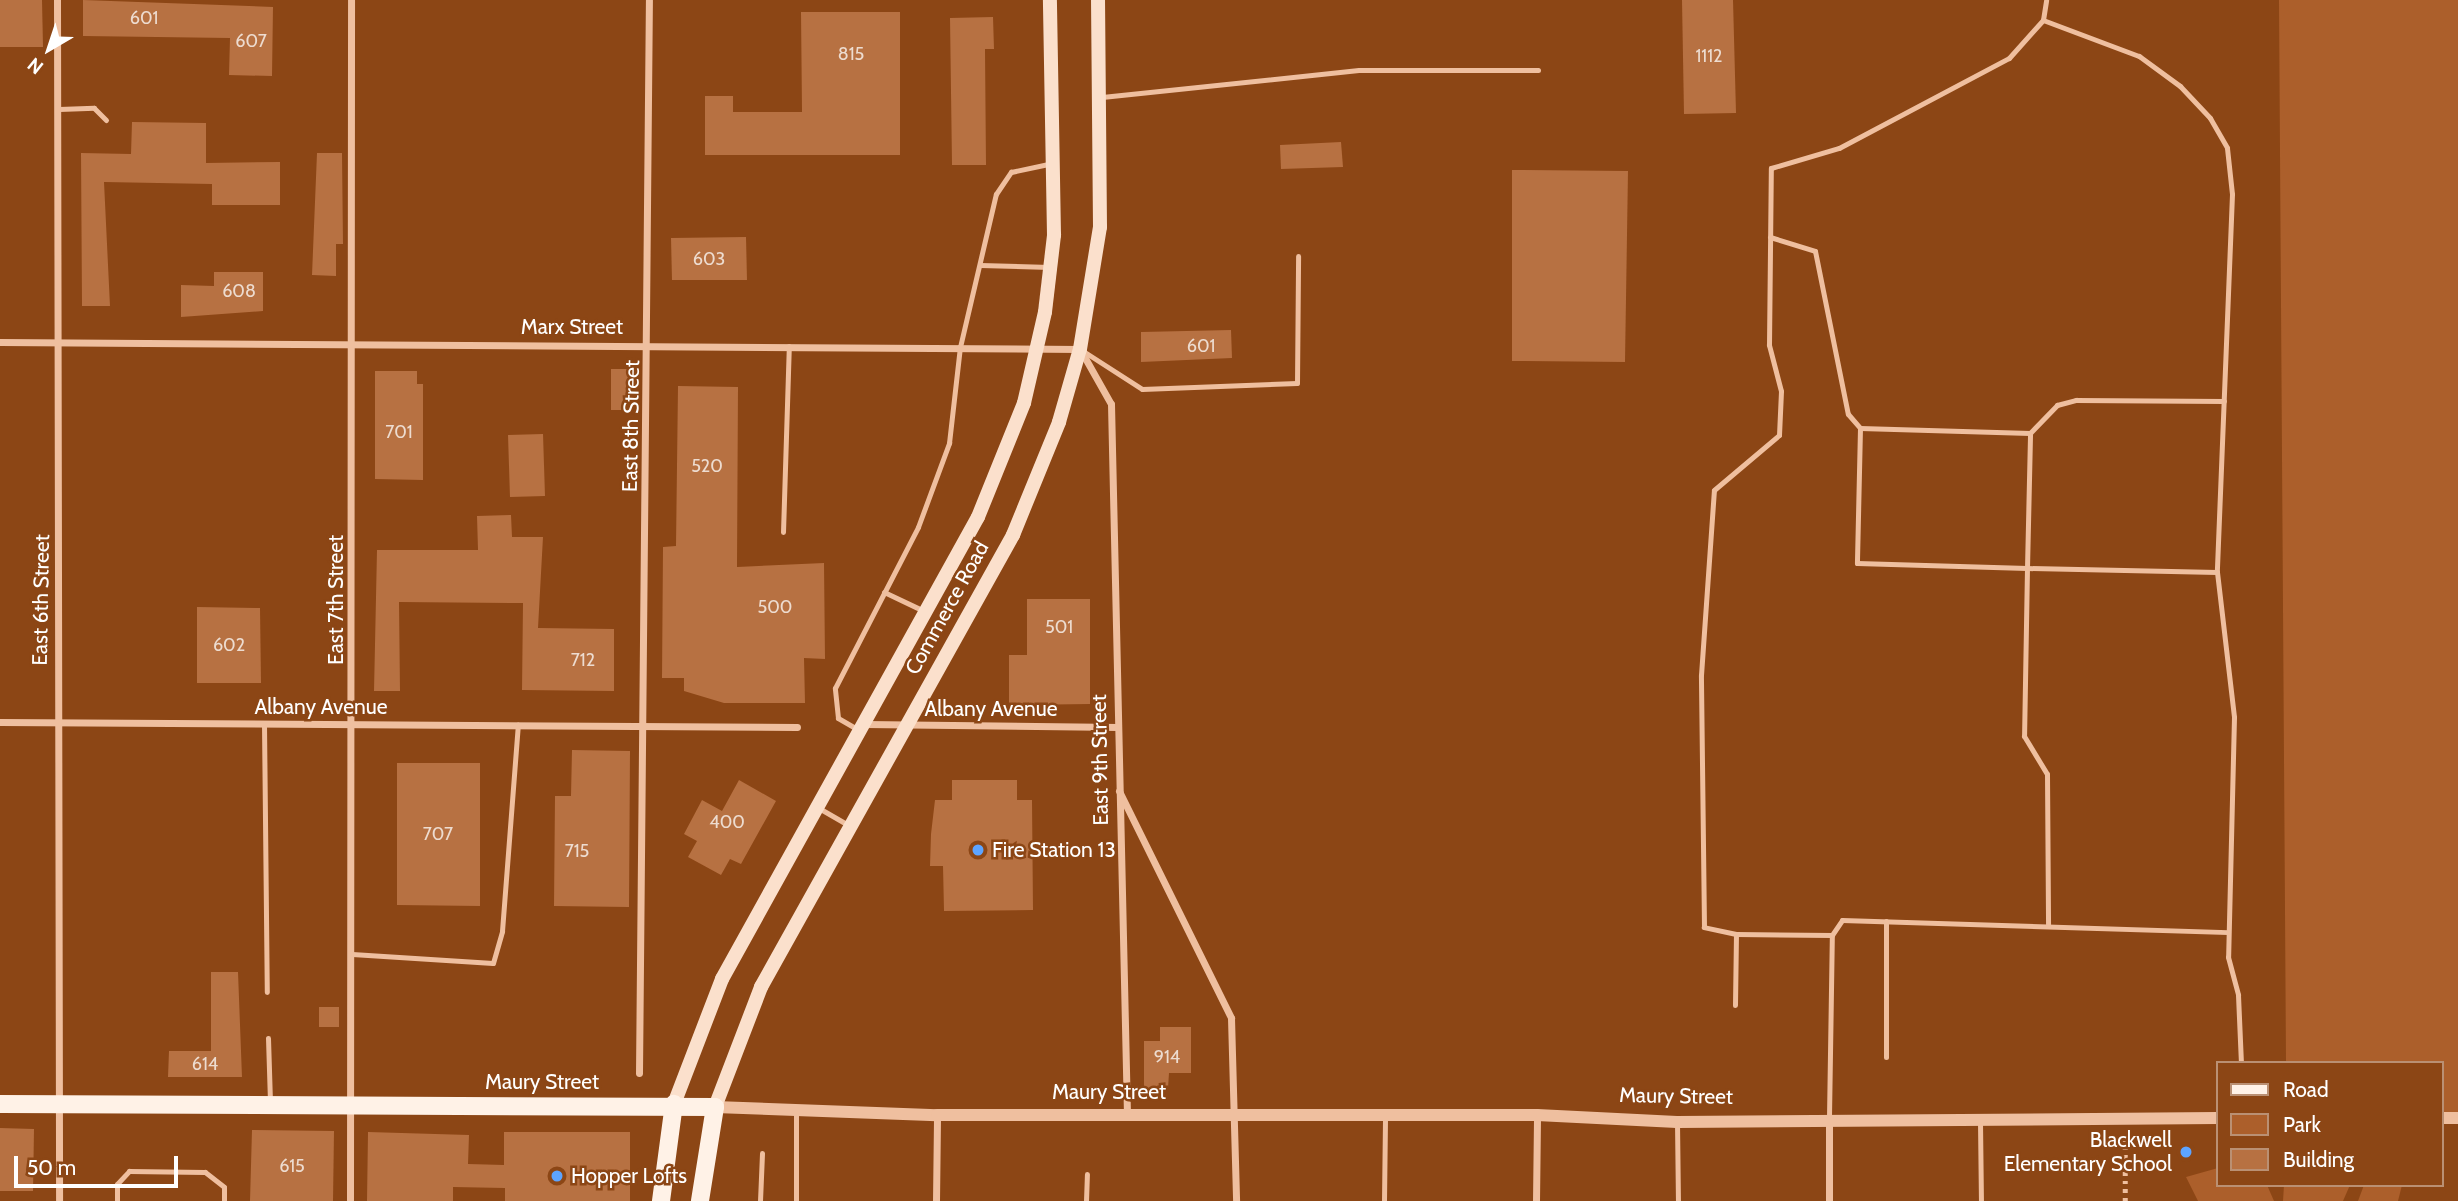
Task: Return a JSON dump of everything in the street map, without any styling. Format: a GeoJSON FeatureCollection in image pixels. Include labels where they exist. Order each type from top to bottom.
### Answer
{"type":"FeatureCollection","features":[{"type":"Feature","properties":{"kind":"main road","name":"Commerce Road"},"geometry":{"type":"LineString","coordinates":[[662,1201],[674,1104],[722,979],[927,612],[993,483],[1038,348],[1052,267],[1056,163],[1050,0]]}},
{"type":"Feature","properties":{"kind":"main road","name":"Commerce Road"},"geometry":{"type":"LineString","coordinates":[[700,1201],[715,1107],[761,987],[1028,502],[1080,349],[1100,227],[1102,97],[1098,0]]}},
{"type":"Feature","properties":{"kind":"main road","name":"Maury Street"},"geometry":{"type":"LineString","coordinates":[[0,1104],[674,1104],[715,1107]]}},
{"type":"Feature","properties":{"kind":"street","name":"East 6th Street"},"geometry":{"type":"LineString","coordinates":[[58,0],[63,342],[58,722],[59,1201]]}},
{"type":"Feature","properties":{"kind":"street","name":"East 7th Street"},"geometry":{"type":"LineString","coordinates":[[350,1201],[355,343],[351,0]]}},
{"type":"Feature","properties":{"kind":"street","name":"East 8th Street"},"geometry":{"type":"LineString","coordinates":[[642,726],[650,345],[649,0]]}},
{"type":"Feature","properties":{"kind":"street","name":"Marx Street"},"geometry":{"type":"LineString","coordinates":[[0,342],[1080,349]]}},
{"type":"Feature","properties":{"kind":"street","name":"East 9th Street"},"geometry":{"type":"LineString","coordinates":[[1080,349],[1111,404],[1126,1115]]}},
{"type":"Feature","properties":{"kind":"street","name":"Albany Avenue"},"geometry":{"type":"LineString","coordinates":[[0,722],[797,727]]}},
{"type":"Feature","properties":{"kind":"street"},"geometry":{"type":"LineString","coordinates":[[639,1073],[642,726]]}},
{"type":"Feature","properties":{"kind":"street","name":"Albany Avenue"},"geometry":{"type":"LineString","coordinates":[[862,727],[1118,727]]}},
{"type":"Feature","properties":{"kind":"street"},"geometry":{"type":"LineString","coordinates":[[1117,787],[1231,1018],[1236,1201]]}},
{"type":"Feature","properties":{"kind":"street","name":"Maury Street"},"geometry":{"type":"LineString","coordinates":[[715,1107],[937,1115],[1537,1115],[1677,1122],[1829,1117],[2216,1118]]}},
{"type":"Feature","properties":{"kind":"street"},"geometry":{"type":"LineString","coordinates":[[936,1201],[937,1115]]}},
{"type":"Feature","properties":{"kind":"street"},"geometry":{"type":"LineString","coordinates":[[1536,1201],[1537,1115]]}},
{"type":"Feature","properties":{"kind":"street"},"geometry":{"type":"LineString","coordinates":[[1829,1117],[1829,1201]]}},
{"type":"Feature","properties":{"kind":"lane"},"geometry":{"type":"LineString","coordinates":[[1832,935],[1737,934],[1704,927],[1701,675],[1714,490],[1779,435],[1781,391],[1769,345],[1771,169],[1839,148],[2009,58],[2043,20],[2046,0]]}},
{"type":"Feature","properties":{"kind":"lane"},"geometry":{"type":"LineString","coordinates":[[2043,20],[2138,55],[2180,86],[2227,148],[2232,194],[2217,572],[2234,717],[2228,932],[2241,1061]]}},
{"type":"Feature","properties":{"kind":"lane"},"geometry":{"type":"LineString","coordinates":[[1102,97],[1359,70],[1538,70]]}},
{"type":"Feature","properties":{"kind":"lane"},"geometry":{"type":"LineString","coordinates":[[59,109],[94,108],[106,120]]}},
{"type":"Feature","properties":{"kind":"lane"},"geometry":{"type":"LineString","coordinates":[[862,727],[838,718],[835,688],[918,527],[949,443],[960,347],[1002,181],[1024,167],[1056,163]]}},
{"type":"Feature","properties":{"kind":"lane"},"geometry":{"type":"LineString","coordinates":[[1770,237],[1815,251],[1848,414],[1860,428],[1857,563],[2217,572]]}},
{"type":"Feature","properties":{"kind":"lane"},"geometry":{"type":"LineString","coordinates":[[1080,349],[1142,389],[1297,383],[1298,256]]}},
{"type":"Feature","properties":{"kind":"lane"},"geometry":{"type":"LineString","coordinates":[[980,265],[1052,267]]}},
{"type":"Feature","properties":{"kind":"lane"},"geometry":{"type":"LineString","coordinates":[[783,532],[789,346]]}},
{"type":"Feature","properties":{"kind":"lane"},"geometry":{"type":"LineString","coordinates":[[2048,926],[2047,774],[2024,736],[2030,433],[2057,405],[2076,400],[2224,401]]}},
{"type":"Feature","properties":{"kind":"lane"},"geometry":{"type":"LineString","coordinates":[[1860,428],[2030,433]]}},
{"type":"Feature","properties":{"kind":"lane"},"geometry":{"type":"LineString","coordinates":[[884,592],[927,612]]}},
{"type":"Feature","properties":{"kind":"lane"},"geometry":{"type":"LineString","coordinates":[[264,724],[267,992]]}},
{"type":"Feature","properties":{"kind":"lane"},"geometry":{"type":"LineString","coordinates":[[352,954],[493,962],[502,931],[518,725]]}},
{"type":"Feature","properties":{"kind":"lane"},"geometry":{"type":"LineString","coordinates":[[817,807],[850,827]]}},
{"type":"Feature","properties":{"kind":"lane"},"geometry":{"type":"LineString","coordinates":[[1829,1117],[1832,935],[1842,920],[2228,932]]}},
{"type":"Feature","properties":{"kind":"lane"},"geometry":{"type":"LineString","coordinates":[[1886,921],[1886,1057]]}},
{"type":"Feature","properties":{"kind":"lane"},"geometry":{"type":"LineString","coordinates":[[1735,1005],[1737,934]]}},
{"type":"Feature","properties":{"kind":"lane"},"geometry":{"type":"LineString","coordinates":[[268,1038],[270,1105]]}},
{"type":"Feature","properties":{"kind":"lane"},"geometry":{"type":"LineString","coordinates":[[796,1110],[796,1201]]}},
{"type":"Feature","properties":{"kind":"lane"},"geometry":{"type":"LineString","coordinates":[[1384,1201],[1385,1115]]}},
{"type":"Feature","properties":{"kind":"lane"},"geometry":{"type":"LineString","coordinates":[[1980,1119],[1981,1201]]}},
{"type":"Feature","properties":{"kind":"lane"},"geometry":{"type":"LineString","coordinates":[[1677,1122],[1678,1201]]}},
{"type":"Feature","properties":{"kind":"lane"},"geometry":{"type":"LineString","coordinates":[[760,1201],[762,1153]]}},
{"type":"Feature","properties":{"kind":"lane"},"geometry":{"type":"LineString","coordinates":[[117,1201],[117,1184],[130,1171],[205,1172],[224,1187],[224,1201]]}},
{"type":"Feature","properties":{"kind":"lane"},"geometry":{"type":"LineString","coordinates":[[1086,1201],[1087,1174]]}},
{"type":"Feature","properties":{"kind":"path"},"geometry":{"type":"LineString","coordinates":[[2125,1141],[2125,1201]]}},
{"type":"Feature","properties":{"kind":"green space"},"geometry":{"type":"Polygon","coordinates":[[[2279,0],[2458,0],[2458,1118],[2444,1118],[2444,1061],[2286,1061],[2279,0]]]}},
{"type":"Feature","properties":{"kind":"green space"},"geometry":{"type":"Polygon","coordinates":[[[2216,1169],[2216,1187],[2268,1187],[2274,1201],[2198,1201],[2186,1177],[2216,1169]]]}},
{"type":"Feature","properties":{"kind":"green space"},"geometry":{"type":"Polygon","coordinates":[[[2284,1187],[2349,1187],[2343,1201],[2283,1201],[2284,1187]]]}},
{"type":"Feature","properties":{"kind":"green space"},"geometry":{"type":"Polygon","coordinates":[[[2363,1187],[2402,1187],[2398,1201],[2358,1201],[2363,1187]]]}},
{"type":"Feature","properties":{"kind":"building"},"geometry":{"type":"Polygon","coordinates":[[[0,0],[42,0],[43,47],[0,47],[0,0]]]}},
{"type":"Feature","properties":{"kind":"building"},"geometry":{"type":"Polygon","coordinates":[[[83,0],[273,7],[272,76],[229,75],[230,38],[83,36],[83,0]]]}},
{"type":"Feature","properties":{"kind":"building"},"geometry":{"type":"Polygon","coordinates":[[[1682,0],[1733,0],[1736,113],[1684,114],[1682,0]]]}},
{"type":"Feature","properties":{"kind":"building"},"geometry":{"type":"Polygon","coordinates":[[[801,12],[900,12],[900,155],[705,155],[705,96],[733,96],[733,112],[802,112],[801,12]]]}},
{"type":"Feature","properties":{"kind":"building"},"geometry":{"type":"Polygon","coordinates":[[[993,17],[994,49],[985,49],[986,165],[952,165],[950,18],[993,17]]]}},
{"type":"Feature","properties":{"kind":"building"},"geometry":{"type":"Polygon","coordinates":[[[132,122],[206,123],[206,163],[280,162],[280,205],[212,205],[212,184],[104,182],[110,306],[82,306],[81,153],[131,154],[132,122]]]}},
{"type":"Feature","properties":{"kind":"building"},"geometry":{"type":"Polygon","coordinates":[[[1341,142],[1343,167],[1281,169],[1280,145],[1341,142]]]}},
{"type":"Feature","properties":{"kind":"building"},"geometry":{"type":"Polygon","coordinates":[[[317,153],[342,153],[343,244],[336,244],[336,276],[312,275],[317,153]]]}},
{"type":"Feature","properties":{"kind":"building"},"geometry":{"type":"Polygon","coordinates":[[[1512,170],[1628,171],[1625,362],[1512,361],[1512,170]]]}},
{"type":"Feature","properties":{"kind":"building"},"geometry":{"type":"Polygon","coordinates":[[[746,237],[747,280],[672,280],[671,238],[746,237]]]}},
{"type":"Feature","properties":{"kind":"building"},"geometry":{"type":"Polygon","coordinates":[[[214,272],[263,272],[263,311],[181,317],[181,285],[214,286],[214,272]]]}},
{"type":"Feature","properties":{"kind":"building"},"geometry":{"type":"Polygon","coordinates":[[[1231,330],[1232,358],[1141,362],[1141,332],[1231,330]]]}},
{"type":"Feature","properties":{"kind":"building"},"geometry":{"type":"Polygon","coordinates":[[[611,369],[630,369],[632,410],[611,410],[611,369]]]}},
{"type":"Feature","properties":{"kind":"building"},"geometry":{"type":"Polygon","coordinates":[[[375,371],[417,371],[417,384],[423,384],[423,480],[375,479],[375,371]]]}},
{"type":"Feature","properties":{"kind":"building"},"geometry":{"type":"Polygon","coordinates":[[[678,386],[738,387],[737,567],[824,563],[825,659],[804,658],[805,703],[724,703],[684,691],[684,678],[662,678],[663,547],[676,546],[678,386]]]}},
{"type":"Feature","properties":{"kind":"building"},"geometry":{"type":"Polygon","coordinates":[[[543,434],[545,496],[510,497],[508,435],[543,434]]]}},
{"type":"Feature","properties":{"kind":"building"},"geometry":{"type":"Polygon","coordinates":[[[511,515],[512,537],[543,537],[538,628],[614,629],[614,691],[522,690],[523,603],[399,602],[400,691],[374,691],[377,550],[478,550],[477,516],[511,515]]]}},
{"type":"Feature","properties":{"kind":"building"},"geometry":{"type":"Polygon","coordinates":[[[1027,599],[1090,599],[1090,704],[1009,705],[1009,655],[1027,655],[1027,599]]]}},
{"type":"Feature","properties":{"kind":"building"},"geometry":{"type":"Polygon","coordinates":[[[197,607],[260,608],[261,683],[197,683],[197,607]]]}},
{"type":"Feature","properties":{"kind":"building"},"geometry":{"type":"Polygon","coordinates":[[[572,750],[630,751],[629,907],[554,906],[555,796],[571,796],[572,750]]]}},
{"type":"Feature","properties":{"kind":"building"},"geometry":{"type":"Polygon","coordinates":[[[397,763],[480,763],[480,906],[397,905],[397,763]]]}},
{"type":"Feature","properties":{"kind":"building"},"geometry":{"type":"Polygon","coordinates":[[[739,780],[776,801],[741,864],[730,859],[721,875],[688,857],[697,841],[684,834],[702,800],[722,811],[739,780]]]}},
{"type":"Feature","properties":{"kind":"building","name":"Fire Station 13"},"geometry":{"type":"Polygon","coordinates":[[[952,780],[1017,780],[1017,800],[1032,800],[1033,910],[944,911],[943,866],[930,866],[931,834],[935,800],[952,800],[952,780]]]}},
{"type":"Feature","properties":{"kind":"building"},"geometry":{"type":"Polygon","coordinates":[[[211,972],[238,972],[242,1077],[168,1077],[169,1051],[211,1051],[211,972]]]}},
{"type":"Feature","properties":{"kind":"building"},"geometry":{"type":"Polygon","coordinates":[[[319,1007],[339,1007],[339,1027],[319,1027],[319,1007]]]}},
{"type":"Feature","properties":{"kind":"building"},"geometry":{"type":"Polygon","coordinates":[[[1160,1027],[1191,1027],[1191,1073],[1169,1073],[1168,1088],[1144,1088],[1144,1041],[1160,1041],[1160,1027]]]}},
{"type":"Feature","properties":{"kind":"building"},"geometry":{"type":"Polygon","coordinates":[[[0,1128],[34,1129],[33,1191],[0,1191],[0,1128]]]}},
{"type":"Feature","properties":{"kind":"building"},"geometry":{"type":"Polygon","coordinates":[[[252,1130],[334,1131],[333,1201],[250,1201],[252,1130]]]}},
{"type":"Feature","properties":{"kind":"building"},"geometry":{"type":"Polygon","coordinates":[[[368,1132],[469,1135],[468,1164],[504,1165],[504,1132],[630,1132],[630,1201],[505,1201],[505,1188],[453,1187],[453,1201],[367,1201],[368,1132]]]}},
{"type":"Feature","properties":{"kind":"place","name":"Fire Station 13"},"geometry":{"type":"Point","coordinates":[978,850]}},
{"type":"Feature","properties":{"kind":"place","name":"Blackwell Elementary School"},"geometry":{"type":"Point","coordinates":[2186,1152]}},
{"type":"Feature","properties":{"kind":"place","name":"Hopper Lofts"},"geometry":{"type":"Point","coordinates":[557,1176]}}]}
